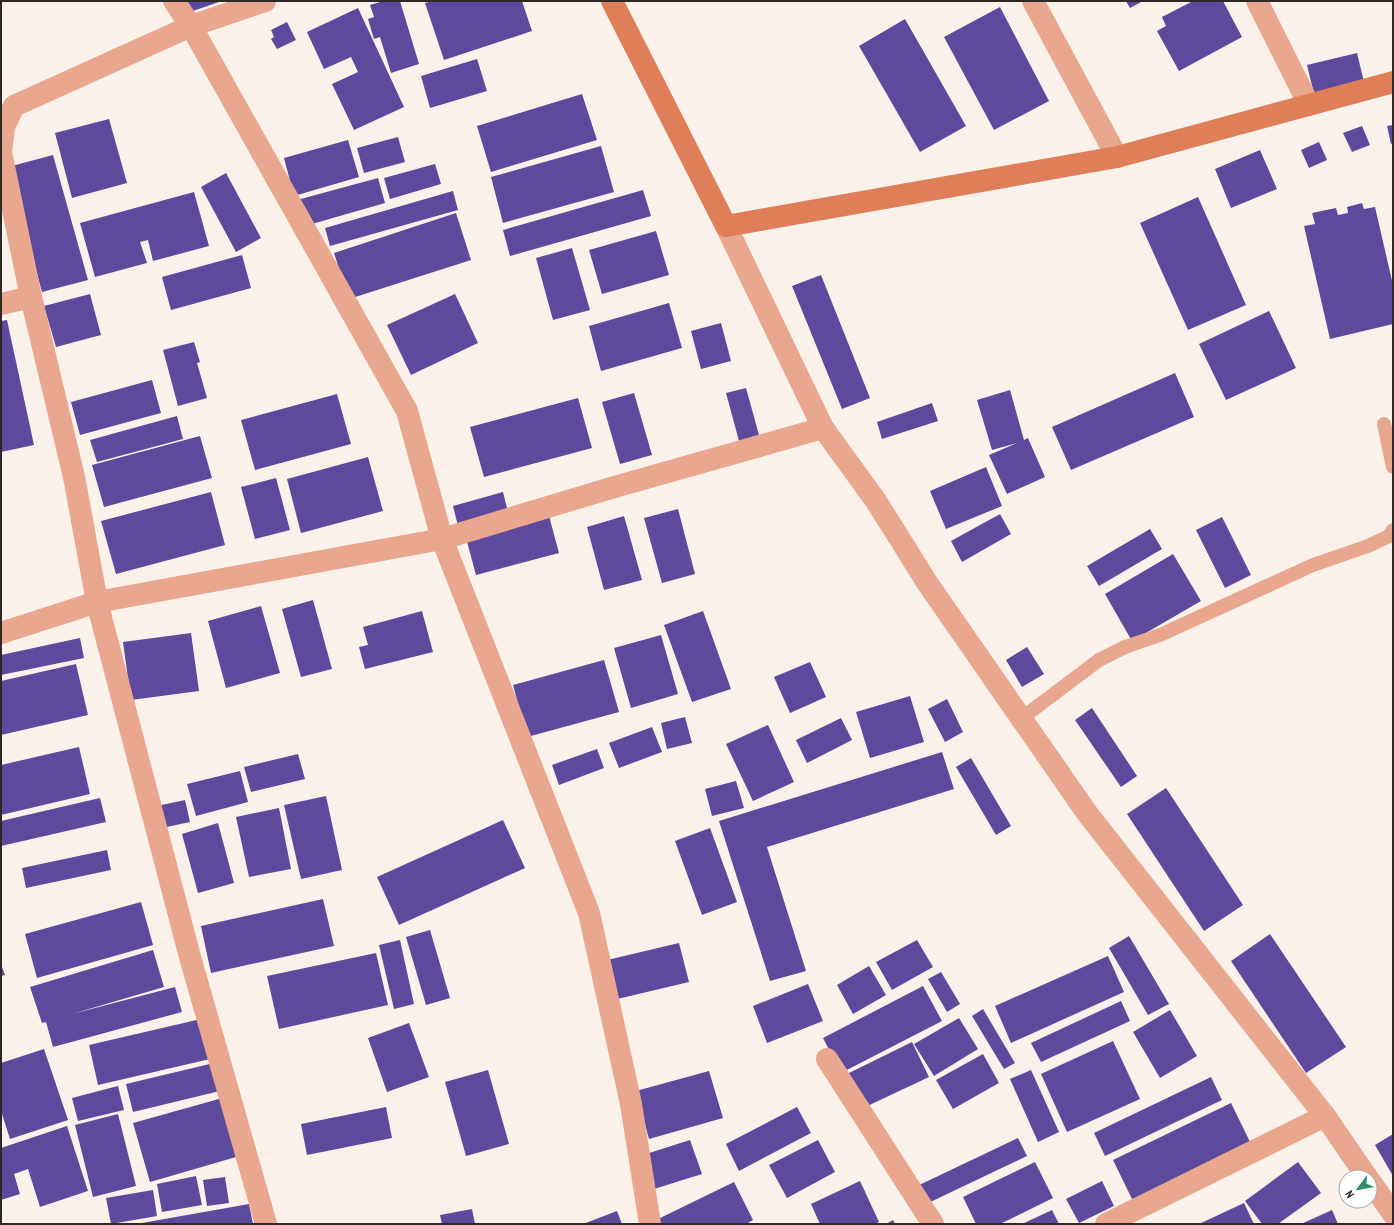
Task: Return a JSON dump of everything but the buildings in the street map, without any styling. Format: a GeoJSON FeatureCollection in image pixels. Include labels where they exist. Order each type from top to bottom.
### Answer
{"type":"FeatureCollection","features":[{"type":"Feature","properties":{"kind":"street"},"geometry":{"type":"LineString","coordinates":[[174,1],[191,26],[407,411],[442,539],[588,913],[632,1104],[650,1224]]}},
{"type":"Feature","properties":{"kind":"street"},"geometry":{"type":"LineString","coordinates":[[265,1],[191,26],[14,106],[4,128],[1,152],[31,297],[74,477],[97,602],[190,957],[266,1224]]}},
{"type":"Feature","properties":{"kind":"street"},"geometry":{"type":"LineString","coordinates":[[612,1],[726,226],[823,428],[876,501],[928,584],[1087,813],[1325,1116],[1361,1169]]}},
{"type":"Feature","properties":{"kind":"street"},"geometry":{"type":"LineString","coordinates":[[1033,1],[1116,157]]}},
{"type":"Feature","properties":{"kind":"street"},"geometry":{"type":"LineString","coordinates":[[1257,1],[1309,106]]}},
{"type":"Feature","properties":{"kind":"street"},"geometry":{"type":"LineString","coordinates":[[726,226],[1116,157],[1309,106],[1393,82]]}},
{"type":"Feature","properties":{"kind":"street"},"geometry":{"type":"LineString","coordinates":[[1,304],[31,297]]}},
{"type":"Feature","properties":{"kind":"street"},"geometry":{"type":"LineString","coordinates":[[1,633],[97,602],[442,539],[612,488],[823,428]]}},
{"type":"Feature","properties":{"kind":"street"},"geometry":{"type":"LineString","coordinates":[[827,1059],[933,1224]]}},
{"type":"Feature","properties":{"kind":"street"},"geometry":{"type":"LineString","coordinates":[[1106,1224],[1325,1116]]}},
{"type":"Feature","properties":{"kind":"street"},"geometry":{"type":"LineString","coordinates":[[1378,1192],[1393,1214]]}},
{"type":"Feature","properties":{"kind":"lane"},"geometry":{"type":"LineString","coordinates":[[1384,424],[1393,467]]}},
{"type":"Feature","properties":{"kind":"lane"},"geometry":{"type":"LineString","coordinates":[[1022,718],[1099,660],[1125,647],[1160,635],[1313,565],[1368,546],[1390,536],[1393,530]]}}]}
